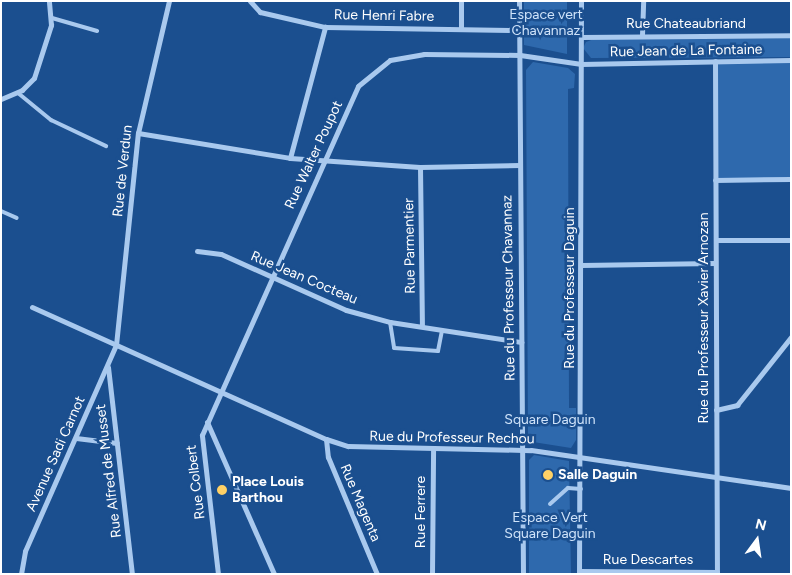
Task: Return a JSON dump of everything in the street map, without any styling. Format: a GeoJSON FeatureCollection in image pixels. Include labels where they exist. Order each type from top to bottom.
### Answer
{"type":"FeatureCollection","features":[{"type":"Feature","properties":{"kind":"street"},"geometry":{"type":"LineString","coordinates":[[1,99],[18,93],[34,78],[52,18],[49,1]]}},
{"type":"Feature","properties":{"kind":"street","name":"Rue de Verdun"},"geometry":{"type":"LineString","coordinates":[[116,345],[138,133],[155,50],[169,1]]}},
{"type":"Feature","properties":{"kind":"street"},"geometry":{"type":"LineString","coordinates":[[250,1],[260,12],[325,27]]}},
{"type":"Feature","properties":{"kind":"street"},"geometry":{"type":"LineString","coordinates":[[461,1],[461,29]]}},
{"type":"Feature","properties":{"kind":"street","name":"Rue du Professeur Chavannaz"},"geometry":{"type":"LineString","coordinates":[[519,1],[522,574]]}},
{"type":"Feature","properties":{"kind":"street","name":"Rue du Professeur Daguin"},"geometry":{"type":"LineString","coordinates":[[579,572],[582,457],[581,1]]}},
{"type":"Feature","properties":{"kind":"street"},"geometry":{"type":"LineString","coordinates":[[642,35],[643,1]]}},
{"type":"Feature","properties":{"kind":"street","name":"Rue Henri Fabre"},"geometry":{"type":"LineString","coordinates":[[290,158],[325,27],[519,30]]}},
{"type":"Feature","properties":{"kind":"street","name":"Rue Chateaubriand"},"geometry":{"type":"LineString","coordinates":[[581,37],[791,35]]}},
{"type":"Feature","properties":{"kind":"street","name":"Rue Walter Poupot"},"geometry":{"type":"LineString","coordinates":[[220,391],[358,86],[390,60],[424,54],[520,55],[581,64]]}},
{"type":"Feature","properties":{"kind":"street","name":"Rue Jean de La Fontaine"},"geometry":{"type":"LineString","coordinates":[[581,64],[791,60]]}},
{"type":"Feature","properties":{"kind":"street","name":"Rue du Professeur Xavier Arnozan"},"geometry":{"type":"LineString","coordinates":[[715,61],[717,573]]}},
{"type":"Feature","properties":{"kind":"street"},"geometry":{"type":"LineString","coordinates":[[138,133],[290,158],[323,161],[420,167],[520,165]]}},
{"type":"Feature","properties":{"kind":"street","name":"Rue Parmentier"},"geometry":{"type":"LineString","coordinates":[[420,167],[422,325]]}},
{"type":"Feature","properties":{"kind":"street"},"geometry":{"type":"LineString","coordinates":[[715,180],[791,179]]}},
{"type":"Feature","properties":{"kind":"street"},"geometry":{"type":"LineString","coordinates":[[716,240],[791,240]]}},
{"type":"Feature","properties":{"kind":"street","name":"Rue Jean Cocteau"},"geometry":{"type":"LineString","coordinates":[[197,251],[221,254],[346,310],[390,322],[422,325],[442,330],[521,342]]}},
{"type":"Feature","properties":{"kind":"street"},"geometry":{"type":"LineString","coordinates":[[581,265],[715,263]]}},
{"type":"Feature","properties":{"kind":"street","name":"Rue du Professeur Rechou"},"geometry":{"type":"LineString","coordinates":[[32,306],[326,439],[348,446],[433,450],[522,449],[791,488]]}},
{"type":"Feature","properties":{"kind":"street"},"geometry":{"type":"LineString","coordinates":[[716,410],[737,405],[791,337]]}},
{"type":"Feature","properties":{"kind":"street","name":"Avenue Sadi Carnot"},"geometry":{"type":"LineString","coordinates":[[21,574],[26,551],[116,345]]}},
{"type":"Feature","properties":{"kind":"street","name":"Rue Alfred de Musset"},"geometry":{"type":"LineString","coordinates":[[108,366],[132,574]]}},
{"type":"Feature","properties":{"kind":"street","name":"Rue Colbert"},"geometry":{"type":"LineString","coordinates":[[218,574],[202,435],[220,391]]}},
{"type":"Feature","properties":{"kind":"street"},"geometry":{"type":"LineString","coordinates":[[207,422],[274,574]]}},
{"type":"Feature","properties":{"kind":"street"},"geometry":{"type":"LineString","coordinates":[[76,438],[117,442]]}},
{"type":"Feature","properties":{"kind":"street","name":"Rue Magenta"},"geometry":{"type":"LineString","coordinates":[[326,439],[328,457],[377,574]]}},
{"type":"Feature","properties":{"kind":"street","name":"Rue Ferrere"},"geometry":{"type":"LineString","coordinates":[[432,574],[433,450]]}},
{"type":"Feature","properties":{"kind":"street","name":"Rue Descartes"},"geometry":{"type":"LineString","coordinates":[[579,572],[717,573]]}},
{"type":"Feature","properties":{"kind":"lane"},"geometry":{"type":"LineString","coordinates":[[52,18],[98,30]]}},
{"type":"Feature","properties":{"kind":"lane"},"geometry":{"type":"LineString","coordinates":[[18,93],[51,120],[106,146]]}},
{"type":"Feature","properties":{"kind":"lane"},"geometry":{"type":"LineString","coordinates":[[1,211],[17,218]]}},
{"type":"Feature","properties":{"kind":"lane"},"geometry":{"type":"LineString","coordinates":[[390,322],[394,348],[438,350],[442,330]]}},
{"type":"Feature","properties":{"kind":"lane"},"geometry":{"type":"LineString","coordinates":[[550,504],[568,488],[581,489]]}},
{"type":"Feature","properties":{"kind":"green space","name":"Espace vert Chavannaz"},"geometry":{"type":"Polygon","coordinates":[[[524,1],[567,1],[567,54],[524,45],[524,1]]]}},
{"type":"Feature","properties":{"kind":"green space"},"geometry":{"type":"Polygon","coordinates":[[[791,38],[791,57],[591,58],[583,48],[586,42],[594,39],[791,38]]]}},
{"type":"Feature","properties":{"kind":"green space"},"geometry":{"type":"Polygon","coordinates":[[[791,60],[791,179],[715,180],[715,61],[791,60]]]}},
{"type":"Feature","properties":{"kind":"green space","name":"Square Daguin"},"geometry":{"type":"Polygon","coordinates":[[[533,62],[568,68],[575,74],[574,88],[568,89],[569,408],[576,408],[576,440],[571,448],[533,442],[528,438],[526,70],[533,62]]]}},
{"type":"Feature","properties":{"kind":"green space","name":"Espace Vert Square Daguin"},"geometry":{"type":"Polygon","coordinates":[[[534,455],[569,461],[571,574],[529,574],[529,460],[534,455]]]}},
{"type":"Feature","properties":{"kind":"place","name":"Salle Daguin"},"geometry":{"type":"Point","coordinates":[548,475]}},
{"type":"Feature","properties":{"kind":"place","name":"Place Louis Barthou"},"geometry":{"type":"Point","coordinates":[222,490]}}]}
